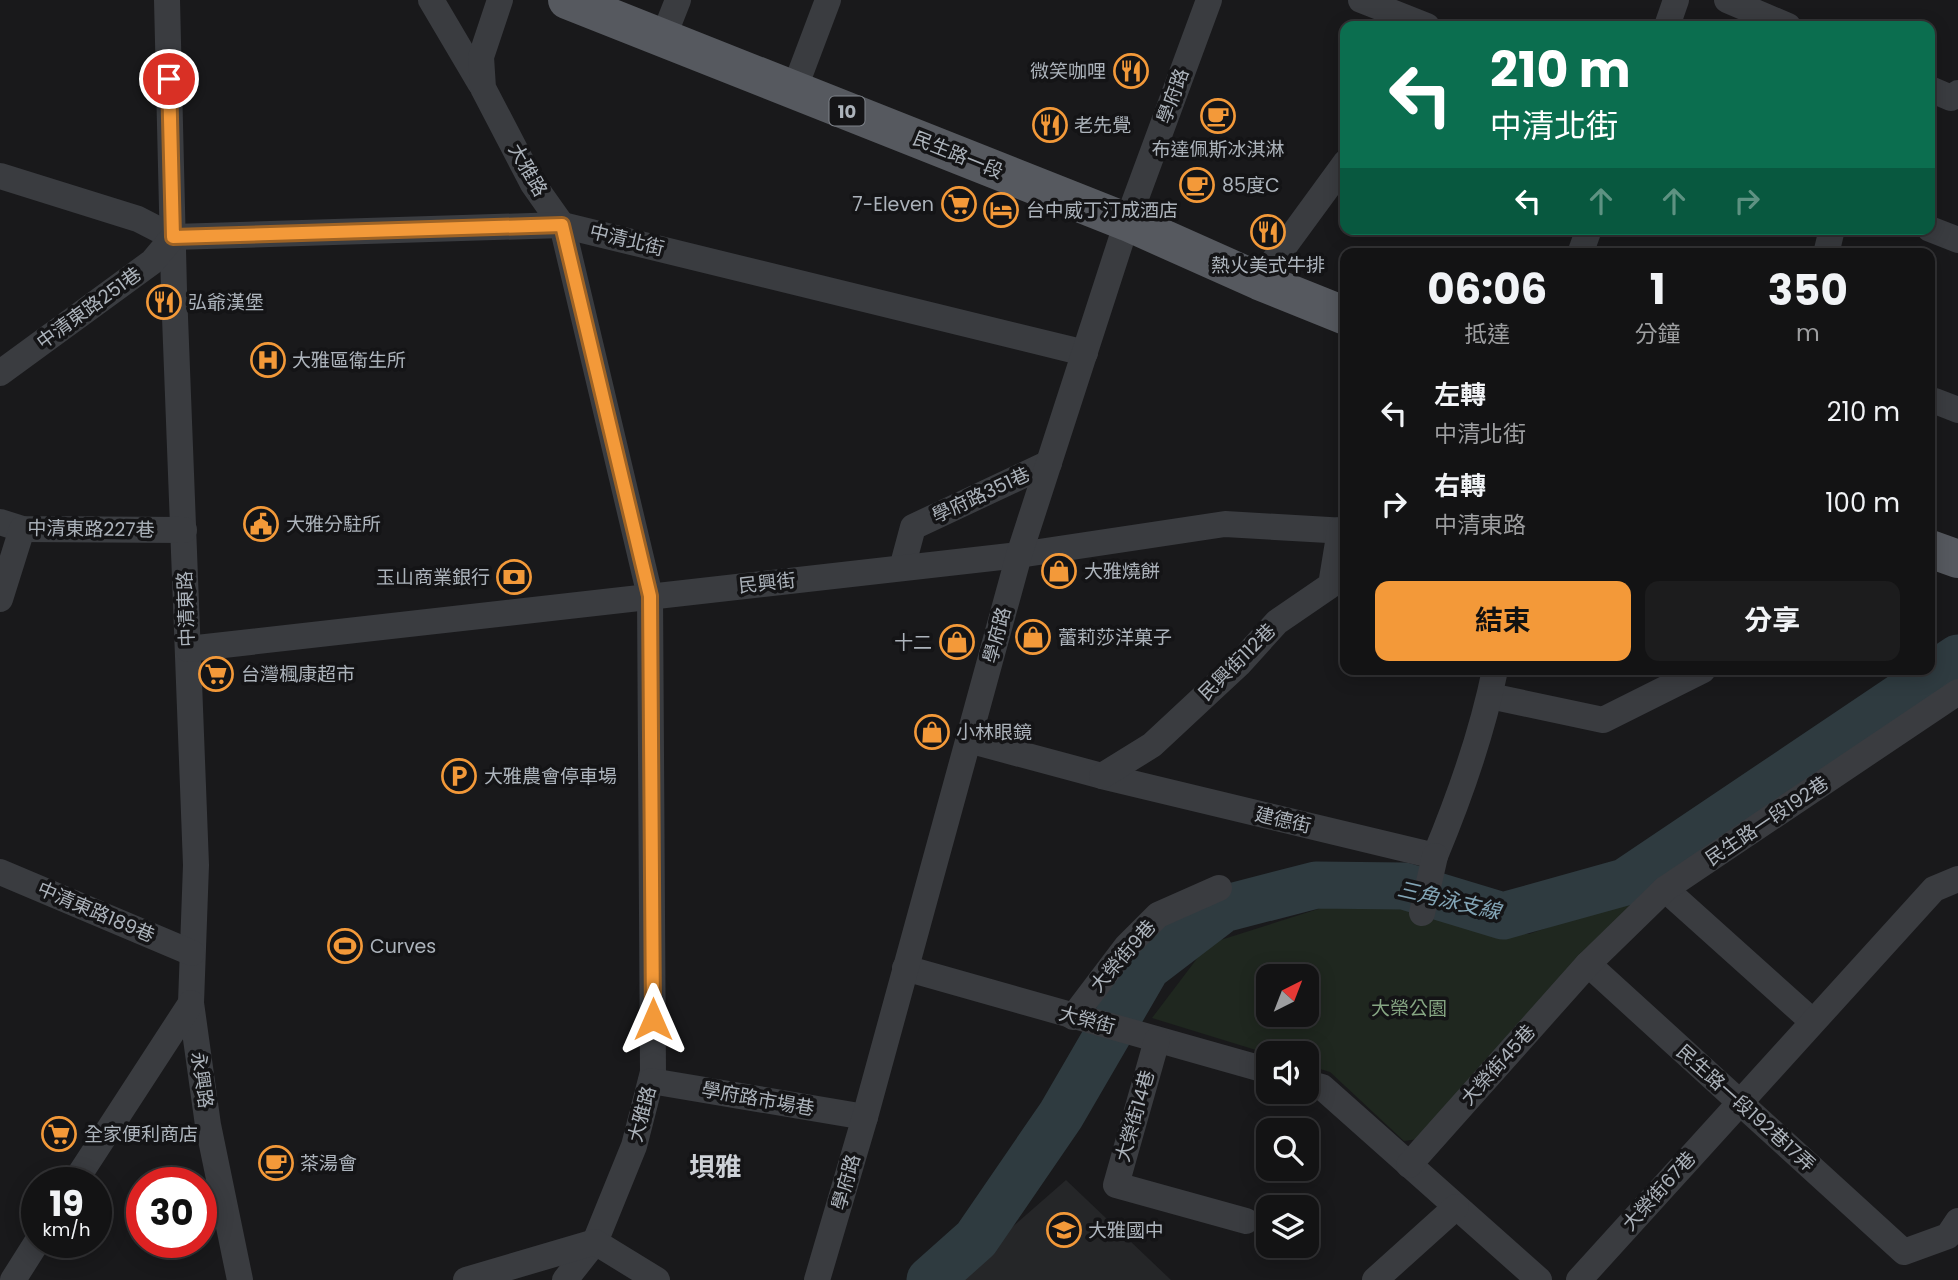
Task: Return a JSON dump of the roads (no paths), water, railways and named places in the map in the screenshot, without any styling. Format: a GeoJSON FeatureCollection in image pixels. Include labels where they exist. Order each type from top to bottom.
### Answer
{"type":"FeatureCollection","features":[{"type":"Feature","properties":{"kind":"main road","name":"民生路一段"},"geometry":{"type":"LineString","coordinates":[[567,0],[1127,222],[1340,314]]}},
{"type":"Feature","properties":{"kind":"main road"},"geometry":{"type":"LineString","coordinates":[[1935,551],[1958,559]]}},
{"type":"Feature","properties":{"kind":"street","name":"中清東路"},"geometry":{"type":"LineString","coordinates":[[167,0],[196,865],[191,1003]]}},
{"type":"Feature","properties":{"kind":"street"},"geometry":{"type":"LineString","coordinates":[[431,0],[483,88]]}},
{"type":"Feature","properties":{"kind":"street","name":"大雅路"},"geometry":{"type":"LineString","coordinates":[[500,0],[481,57],[483,88],[533,184],[562,225],[650,596],[651,1081],[634,1146],[594,1242],[565,1280]]}},
{"type":"Feature","properties":{"kind":"street"},"geometry":{"type":"LineString","coordinates":[[663,38],[678,0]]}},
{"type":"Feature","properties":{"kind":"street"},"geometry":{"type":"LineString","coordinates":[[794,90],[828,0]]}},
{"type":"Feature","properties":{"kind":"street","name":"學府路"},"geometry":{"type":"LineString","coordinates":[[817,1280],[865,1117],[1019,555],[1127,222],[1209,0]]}},
{"type":"Feature","properties":{"kind":"street"},"geometry":{"type":"LineString","coordinates":[[1361,0],[1414,21]]}},
{"type":"Feature","properties":{"kind":"street"},"geometry":{"type":"LineString","coordinates":[[1669,21],[1676,0]]}},
{"type":"Feature","properties":{"kind":"street"},"geometry":{"type":"LineString","coordinates":[[1727,0],[1775,21]]}},
{"type":"Feature","properties":{"kind":"street"},"geometry":{"type":"LineString","coordinates":[[1259,281],[1340,170]]}},
{"type":"Feature","properties":{"kind":"street","name":"中清北街"},"geometry":{"type":"LineString","coordinates":[[0,176],[138,219],[173,237],[562,225],[1085,353]]}},
{"type":"Feature","properties":{"kind":"street"},"geometry":{"type":"LineString","coordinates":[[1935,231],[1958,240]]}},
{"type":"Feature","properties":{"kind":"street","name":"中清東路251巷"},"geometry":{"type":"LineString","coordinates":[[0,373],[152,261],[173,237]]}},
{"type":"Feature","properties":{"kind":"street","name":"學府路351巷"},"geometry":{"type":"LineString","coordinates":[[902,568],[913,527],[1049,463]]}},
{"type":"Feature","properties":{"kind":"street","name":"民興街"},"geometry":{"type":"LineString","coordinates":[[188,649],[1019,555],[1225,524],[1340,531]]}},
{"type":"Feature","properties":{"kind":"street"},"geometry":{"type":"LineString","coordinates":[[0,599],[11,526]]}},
{"type":"Feature","properties":{"kind":"street","name":"中清東路227巷"},"geometry":{"type":"LineString","coordinates":[[11,526],[184,530]]}},
{"type":"Feature","properties":{"kind":"street","name":"民興街112巷"},"geometry":{"type":"LineString","coordinates":[[1102,776],[1152,745],[1239,664],[1277,622],[1331,586],[1340,545]]}},
{"type":"Feature","properties":{"kind":"street"},"geometry":{"type":"LineString","coordinates":[[1422,913],[1435,856],[1456,806],[1494,675]]}},
{"type":"Feature","properties":{"kind":"street"},"geometry":{"type":"LineString","coordinates":[[1489,696],[1603,720],[1693,675]]}},
{"type":"Feature","properties":{"kind":"street","name":"民生路一段192巷"},"geometry":{"type":"LineString","coordinates":[[1588,964],[1665,889],[1958,692]]}},
{"type":"Feature","properties":{"kind":"street","name":"建德街"},"geometry":{"type":"LineString","coordinates":[[968,740],[1102,776],[1435,856]]}},
{"type":"Feature","properties":{"kind":"street","name":"中清東路189巷"},"geometry":{"type":"LineString","coordinates":[[0,872],[192,953]]}},
{"type":"Feature","properties":{"kind":"street","name":"大榮街67巷"},"geometry":{"type":"LineString","coordinates":[[1579,1280],[1934,889],[1958,879]]}},
{"type":"Feature","properties":{"kind":"street","name":"大榮街9巷"},"geometry":{"type":"LineString","coordinates":[[1078,1018],[1126,947],[1158,915],[1219,888]]}},
{"type":"Feature","properties":{"kind":"street"},"geometry":{"type":"LineString","coordinates":[[1665,889],[1812,1021]]}},
{"type":"Feature","properties":{"kind":"street","name":"民生路一段192巷17弄"},"geometry":{"type":"LineString","coordinates":[[1588,964],[1904,1252],[1948,1236],[1958,1221]]}},
{"type":"Feature","properties":{"kind":"street","name":"大榮街45巷"},"geometry":{"type":"LineString","coordinates":[[1409,1165],[1588,964]]}},
{"type":"Feature","properties":{"kind":"street","name":"大榮街"},"geometry":{"type":"LineString","coordinates":[[905,968],[1256,1067]]}},
{"type":"Feature","properties":{"kind":"street"},"geometry":{"type":"LineString","coordinates":[[84,1167],[191,1003]]}},
{"type":"Feature","properties":{"kind":"street","name":"永興路"},"geometry":{"type":"LineString","coordinates":[[191,1003],[208,1125],[240,1280]]}},
{"type":"Feature","properties":{"kind":"street","name":"大榮街14巷"},"geometry":{"type":"LineString","coordinates":[[1151,1038],[1116,1185],[1245,1221]]}},
{"type":"Feature","properties":{"kind":"street","name":"學府路市場巷"},"geometry":{"type":"LineString","coordinates":[[651,1081],[865,1117]]}},
{"type":"Feature","properties":{"kind":"street"},"geometry":{"type":"LineString","coordinates":[[1319,1086],[1539,1280]]}},
{"type":"Feature","properties":{"kind":"street"},"geometry":{"type":"LineString","coordinates":[[1375,1280],[1456,1207]]}},
{"type":"Feature","properties":{"kind":"street"},"geometry":{"type":"LineString","coordinates":[[466,1280],[594,1242],[657,1280]]}},
{"type":"Feature","properties":{"kind":"street"},"geometry":{"type":"LineString","coordinates":[[13,1280],[27,1258]]}},
{"type":"Feature","properties":{"kind":"waterway","name":"三角泳支線"},"geometry":{"type":"LineString","coordinates":[[1935,673],[1958,658]]}},
{"type":"Feature","properties":{"kind":"waterway","name":"三角泳支線"},"geometry":{"type":"LineString","coordinates":[[930,1280],[976,1239],[1061,1115],[1147,967],[1223,909],[1316,885],[1404,886],[1503,916],[1625,882],[1933,675]]}},
{"type":"Feature","properties":{"kind":"place","name":"微笑咖哩"},"geometry":{"type":"Point","coordinates":[1131,71]}},
{"type":"Feature","properties":{"kind":"place","name":"布達佩斯冰淇淋"},"geometry":{"type":"Point","coordinates":[1218,116]}},
{"type":"Feature","properties":{"kind":"place","name":"老先覺"},"geometry":{"type":"Point","coordinates":[1050,125]}},
{"type":"Feature","properties":{"kind":"place","name":"85度C"},"geometry":{"type":"Point","coordinates":[1197,185]}},
{"type":"Feature","properties":{"kind":"place","name":"7-Eleven"},"geometry":{"type":"Point","coordinates":[959,204]}},
{"type":"Feature","properties":{"kind":"place","name":"台中威丁汀成酒店"},"geometry":{"type":"Point","coordinates":[1001,210]}},
{"type":"Feature","properties":{"kind":"place","name":"熱火美式牛排"},"geometry":{"type":"Point","coordinates":[1268,232]}},
{"type":"Feature","properties":{"kind":"place","name":"弘爺漢堡"},"geometry":{"type":"Point","coordinates":[164,302]}},
{"type":"Feature","properties":{"kind":"place","name":"大雅區衛生所"},"geometry":{"type":"Point","coordinates":[268,360]}},
{"type":"Feature","properties":{"kind":"place","name":"大雅分駐所"},"geometry":{"type":"Point","coordinates":[261,524]}},
{"type":"Feature","properties":{"kind":"place","name":"大雅燒餅"},"geometry":{"type":"Point","coordinates":[1059,571]}},
{"type":"Feature","properties":{"kind":"place","name":"玉山商業銀行"},"geometry":{"type":"Point","coordinates":[514,577]}},
{"type":"Feature","properties":{"kind":"place","name":"蕾莉莎洋菓子"},"geometry":{"type":"Point","coordinates":[1033,637]}},
{"type":"Feature","properties":{"kind":"place","name":"十二"},"geometry":{"type":"Point","coordinates":[957,642]}},
{"type":"Feature","properties":{"kind":"place","name":"台灣楓康超市"},"geometry":{"type":"Point","coordinates":[216,674]}},
{"type":"Feature","properties":{"kind":"place","name":"小林眼鏡"},"geometry":{"type":"Point","coordinates":[932,732]}},
{"type":"Feature","properties":{"kind":"place","name":"大雅農會停車場"},"geometry":{"type":"Point","coordinates":[459,776]}},
{"type":"Feature","properties":{"kind":"place","name":"Curves"},"geometry":{"type":"Point","coordinates":[345,946]}},
{"type":"Feature","properties":{"kind":"place","name":"全家便利商店"},"geometry":{"type":"Point","coordinates":[59,1134]}},
{"type":"Feature","properties":{"kind":"place","name":"茶湯會"},"geometry":{"type":"Point","coordinates":[276,1163]}},
{"type":"Feature","properties":{"kind":"place","name":"大雅國中"},"geometry":{"type":"Point","coordinates":[1064,1230]}},
{"type":"Feature","properties":{"kind":"district","name":"垻雅"},"geometry":{"type":"Point","coordinates":[715,1167]}},
{"type":"Feature","properties":{"kind":"park label","name":"大榮公園"},"geometry":{"type":"Point","coordinates":[1409,1008]}}]}
